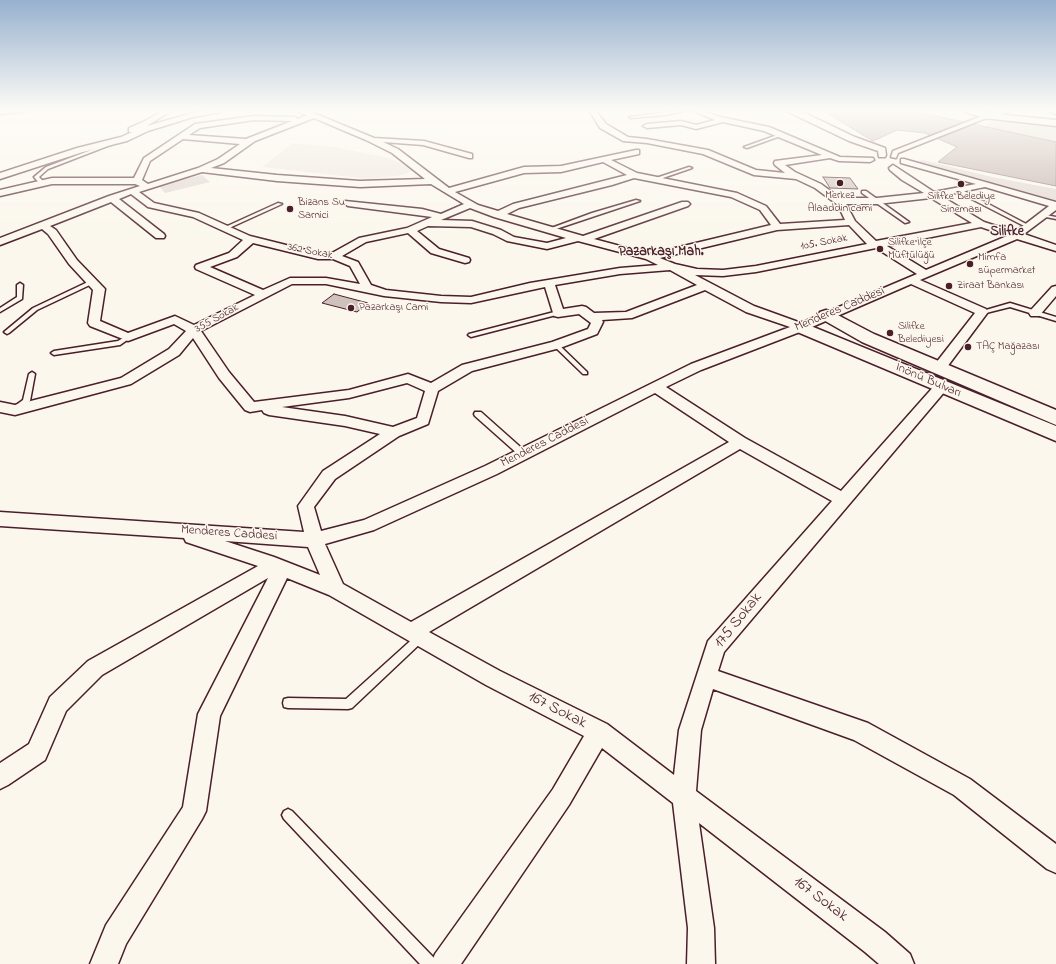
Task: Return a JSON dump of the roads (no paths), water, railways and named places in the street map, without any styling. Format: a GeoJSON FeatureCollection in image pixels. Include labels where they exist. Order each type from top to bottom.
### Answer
{"type":"FeatureCollection","features":[{"type":"Feature","properties":{"kind":"main road","name":"İnönü Bulvarı"},"geometry":{"type":"LineString","coordinates":[[826,315],[940,378],[1056,434]]}},
{"type":"Feature","properties":{"kind":"main road","name":"İnönü Bulvarı"},"geometry":{"type":"LineString","coordinates":[[801,327],[940,378],[1056,418]]}},
{"type":"Feature","properties":{"kind":"street"},"geometry":{"type":"LineString","coordinates":[[0,176],[65,155]]}},
{"type":"Feature","properties":{"kind":"street"},"geometry":{"type":"LineString","coordinates":[[0,242],[112,198],[135,186],[147,160],[155,155]]}},
{"type":"Feature","properties":{"kind":"street"},"geometry":{"type":"LineString","coordinates":[[0,193],[52,181],[147,186],[201,170],[222,161],[231,155]]}},
{"type":"Feature","properties":{"kind":"street"},"geometry":{"type":"LineString","coordinates":[[400,155],[447,191],[470,204],[496,215],[650,257],[750,308],[801,327]]}},
{"type":"Feature","properties":{"kind":"street"},"geometry":{"type":"LineString","coordinates":[[447,191],[524,170],[561,169],[624,155]]}},
{"type":"Feature","properties":{"kind":"street"},"geometry":{"type":"LineString","coordinates":[[712,155],[754,172],[799,177]]}},
{"type":"Feature","properties":{"kind":"street"},"geometry":{"type":"LineString","coordinates":[[882,155],[871,157],[873,162],[839,159],[832,156],[778,163],[792,174],[818,186],[842,204],[850,222],[876,245],[926,275]]}},
{"type":"Feature","properties":{"kind":"street"},"geometry":{"type":"LineString","coordinates":[[896,155],[904,161],[1056,205]]}},
{"type":"Feature","properties":{"kind":"street"},"geometry":{"type":"LineString","coordinates":[[605,160],[634,175],[734,195],[763,208],[777,227]]}},
{"type":"Feature","properties":{"kind":"street"},"geometry":{"type":"LineString","coordinates":[[904,161],[905,165],[890,168],[981,224],[1056,248]]}},
{"type":"Feature","properties":{"kind":"street"},"geometry":{"type":"LineString","coordinates":[[201,170],[278,178],[360,184],[433,181]]}},
{"type":"Feature","properties":{"kind":"street"},"geometry":{"type":"LineString","coordinates":[[496,215],[516,206],[609,183],[634,175]]}},
{"type":"Feature","properties":{"kind":"street","name":"362 Sokak"},"geometry":{"type":"LineString","coordinates":[[135,186],[151,205],[196,215],[251,239],[318,256],[334,256],[354,264],[367,287],[375,290]]}},
{"type":"Feature","properties":{"kind":"street"},"geometry":{"type":"LineString","coordinates":[[838,201],[877,201],[932,195],[988,186]]}},
{"type":"Feature","properties":{"kind":"street"},"geometry":{"type":"LineString","coordinates":[[112,198],[160,236]]}},
{"type":"Feature","properties":{"kind":"street"},"geometry":{"type":"LineString","coordinates":[[348,203],[422,212],[442,216]]}},
{"type":"Feature","properties":{"kind":"street"},"geometry":{"type":"LineString","coordinates":[[334,256],[363,240],[410,230],[470,204]]}},
{"type":"Feature","properties":{"kind":"street"},"geometry":{"type":"LineString","coordinates":[[427,223],[472,224],[497,232],[511,239],[547,246],[580,239],[685,204]]}},
{"type":"Feature","properties":{"kind":"street","name":"Menderes Caddesi"},"geometry":{"type":"LineString","coordinates":[[0,519],[314,540],[368,525],[492,470],[696,367],[801,327],[826,315],[926,275],[1017,235],[1056,205]]}},
{"type":"Feature","properties":{"kind":"street"},"geometry":{"type":"LineString","coordinates":[[650,257],[777,227],[850,222]]}},
{"type":"Feature","properties":{"kind":"street","name":"105. Sokak"},"geometry":{"type":"LineString","coordinates":[[672,267],[697,272],[723,273],[756,269],[981,224]]}},
{"type":"Feature","properties":{"kind":"street"},"geometry":{"type":"LineString","coordinates":[[42,225],[52,232],[73,262],[100,289],[94,323],[128,337],[175,320],[194,330],[224,375],[250,407],[345,421],[394,432]]}},
{"type":"Feature","properties":{"kind":"street"},"geometry":{"type":"LineString","coordinates":[[410,230],[435,251],[465,260]]}},
{"type":"Feature","properties":{"kind":"street"},"geometry":{"type":"LineString","coordinates":[[251,239],[233,255],[200,267],[263,294]]}},
{"type":"Feature","properties":{"kind":"street"},"geometry":{"type":"LineString","coordinates":[[375,290],[384,293],[441,300],[471,300],[549,283],[620,271],[672,267]]}},
{"type":"Feature","properties":{"kind":"street"},"geometry":{"type":"LineString","coordinates":[[911,280],[982,312]]}},
{"type":"Feature","properties":{"kind":"street","name":"355 Sokak"},"geometry":{"type":"LineString","coordinates":[[0,407],[15,410],[126,380],[174,352],[194,330],[290,281],[326,281],[375,290]]}},
{"type":"Feature","properties":{"kind":"street"},"geometry":{"type":"LineString","coordinates":[[336,589],[314,540],[306,506],[329,475],[394,432],[423,421],[432,389],[467,368],[556,345],[593,330],[597,322],[582,310],[558,313],[549,283]]}},
{"type":"Feature","properties":{"kind":"street"},"geometry":{"type":"LineString","coordinates":[[592,317],[628,315],[707,286]]}},
{"type":"Feature","properties":{"kind":"street"},"geometry":{"type":"LineString","coordinates":[[1035,313],[1056,288]]}},
{"type":"Feature","properties":{"kind":"street","name":"175 Sokak"},"geometry":{"type":"LineString","coordinates":[[701,964],[701,928],[684,798],[690,730],[715,647],[843,500],[940,378],[982,312]]}},
{"type":"Feature","properties":{"kind":"street"},"geometry":{"type":"LineString","coordinates":[[250,407],[348,394],[408,378],[432,389]]}},
{"type":"Feature","properties":{"kind":"street"},"geometry":{"type":"LineString","coordinates":[[656,387],[740,442],[843,500]]}},
{"type":"Feature","properties":{"kind":"street"},"geometry":{"type":"LineString","coordinates":[[416,634],[740,442]]}},
{"type":"Feature","properties":{"kind":"street","name":"167 Sokak"},"geometry":{"type":"LineString","coordinates":[[172,530],[279,567],[336,589],[493,678],[598,732],[876,942],[900,964]]}},
{"type":"Feature","properties":{"kind":"street"},"geometry":{"type":"LineString","coordinates":[[0,777],[37,752],[58,704],[95,668],[279,567]]}},
{"type":"Feature","properties":{"kind":"street"},"geometry":{"type":"LineString","coordinates":[[104,964],[116,935],[194,811],[209,714],[279,567]]}},
{"type":"Feature","properties":{"kind":"street"},"geometry":{"type":"LineString","coordinates":[[706,678],[860,731],[962,787],[1056,860]]}},
{"type":"Feature","properties":{"kind":"street"},"geometry":{"type":"LineString","coordinates":[[445,964],[561,797],[598,732]]}},
{"type":"Feature","properties":{"kind":"lane"},"geometry":{"type":"LineString","coordinates":[[42,183],[36,177],[47,168],[82,155]]}},
{"type":"Feature","properties":{"kind":"lane"},"geometry":{"type":"LineString","coordinates":[[655,179],[690,168]]}},
{"type":"Feature","properties":{"kind":"lane"},"geometry":{"type":"LineString","coordinates":[[958,190],[1028,226]]}},
{"type":"Feature","properties":{"kind":"lane"},"geometry":{"type":"LineString","coordinates":[[864,192],[907,222]]}},
{"type":"Feature","properties":{"kind":"lane"},"geometry":{"type":"LineString","coordinates":[[548,230],[638,201]]}},
{"type":"Feature","properties":{"kind":"lane"},"geometry":{"type":"LineString","coordinates":[[225,228],[280,204]]}},
{"type":"Feature","properties":{"kind":"lane"},"geometry":{"type":"LineString","coordinates":[[1043,215],[1056,218]]}},
{"type":"Feature","properties":{"kind":"lane"},"geometry":{"type":"LineString","coordinates":[[7,332],[35,309],[92,282]]}},
{"type":"Feature","properties":{"kind":"lane"},"geometry":{"type":"LineString","coordinates":[[0,310],[20,298],[20,285]]}},
{"type":"Feature","properties":{"kind":"lane"},"geometry":{"type":"LineString","coordinates":[[982,312],[1010,305],[1056,320]]}},
{"type":"Feature","properties":{"kind":"lane"},"geometry":{"type":"LineString","coordinates":[[471,335],[558,313]]}},
{"type":"Feature","properties":{"kind":"lane"},"geometry":{"type":"LineString","coordinates":[[54,353],[120,343],[128,337]]}},
{"type":"Feature","properties":{"kind":"lane"},"geometry":{"type":"LineString","coordinates":[[556,345],[585,373]]}},
{"type":"Feature","properties":{"kind":"lane"},"geometry":{"type":"LineString","coordinates":[[15,410],[26,401],[32,374]]}},
{"type":"Feature","properties":{"kind":"lane"},"geometry":{"type":"LineString","coordinates":[[478,414],[523,454]]}},
{"type":"Feature","properties":{"kind":"lane"},"geometry":{"type":"LineString","coordinates":[[288,703],[348,704],[416,634]]}},
{"type":"Feature","properties":{"kind":"lane"},"geometry":{"type":"LineString","coordinates":[[288,815],[430,964]]}},
{"type":"Feature","properties":{"kind":"place","name":"Merkez Alaaddin cami"},"geometry":{"type":"Point","coordinates":[840,183]}},
{"type":"Feature","properties":{"kind":"place","name":"Silifke Belediye Sineması"},"geometry":{"type":"Point","coordinates":[961,184]}},
{"type":"Feature","properties":{"kind":"place","name":"Bizans Su Sarnici"},"geometry":{"type":"Point","coordinates":[290,209]}},
{"type":"Feature","properties":{"kind":"place","name":"Silifke İlçe Müftülüğü"},"geometry":{"type":"Point","coordinates":[880,249]}},
{"type":"Feature","properties":{"kind":"place","name":"Mimfa süpermarket"},"geometry":{"type":"Point","coordinates":[970,264]}},
{"type":"Feature","properties":{"kind":"place","name":"Ziraat Bankası"},"geometry":{"type":"Point","coordinates":[949,286]}},
{"type":"Feature","properties":{"kind":"place","name":"Pazarkaşı Cami"},"geometry":{"type":"Point","coordinates":[351,308]}},
{"type":"Feature","properties":{"kind":"place","name":"Silifke Belediyesi"},"geometry":{"type":"Point","coordinates":[890,333]}},
{"type":"Feature","properties":{"kind":"place","name":"TAÇ Mağazası"},"geometry":{"type":"Point","coordinates":[968,347]}},
{"type":"Feature","properties":{"kind":"district","name":"Silifke"},"geometry":{"type":"Point","coordinates":[1007,233]}},
{"type":"Feature","properties":{"kind":"district","name":"Pazarkaşı Mah."},"geometry":{"type":"Point","coordinates":[661,253]}}]}
